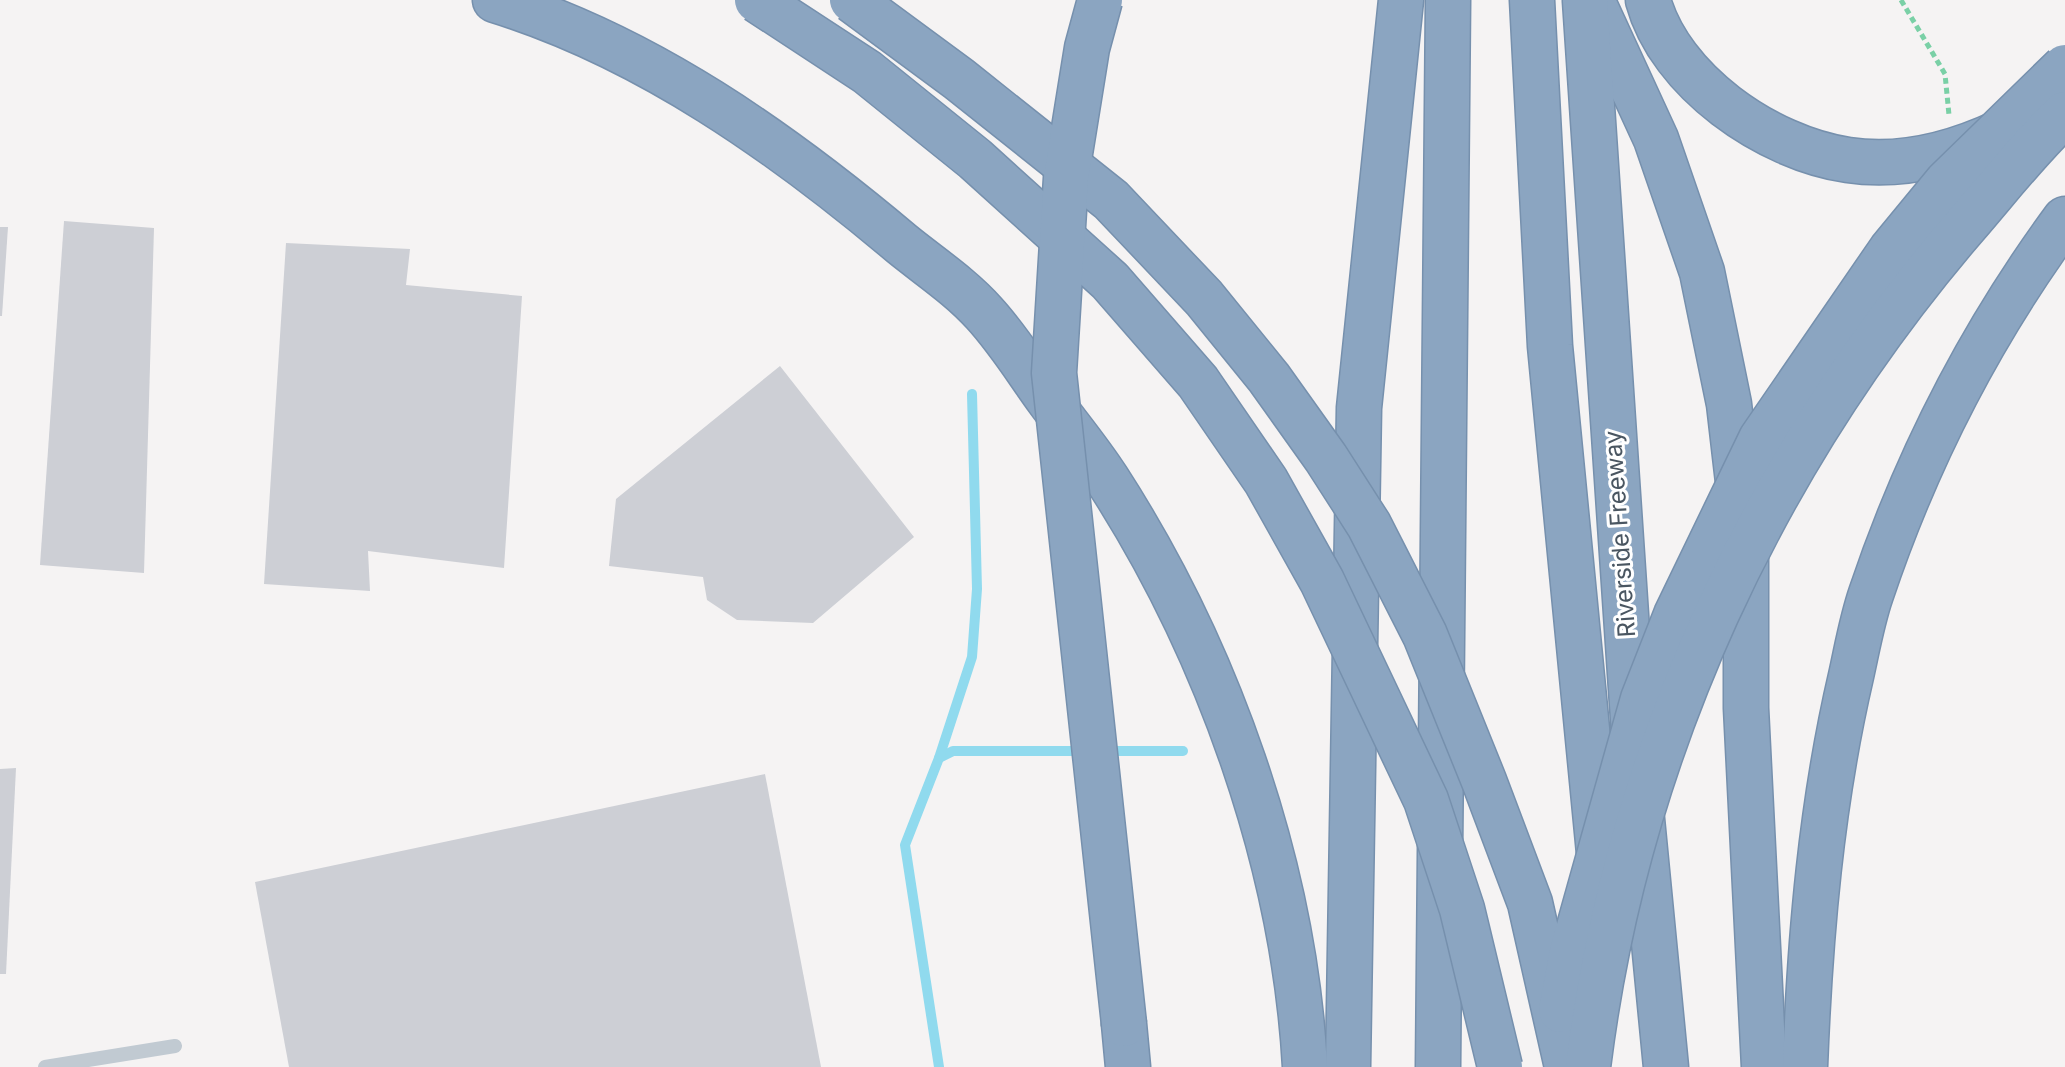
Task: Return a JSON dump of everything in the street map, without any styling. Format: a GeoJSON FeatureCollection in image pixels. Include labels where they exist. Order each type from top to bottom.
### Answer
{"type":"FeatureCollection","features":[{"type":"Feature","properties":{"kind":"highway"},"geometry":{"type":"LineString","coordinates":[[495,0],[643,62],[767,138],[877,222],[984,311],[1107,478],[1172,592],[1228,715],[1273,862],[1303,1018],[1305,1067]]}},
{"type":"Feature","properties":{"kind":"highway"},"geometry":{"type":"LineString","coordinates":[[757,0],[867,72],[975,159],[1110,281],[1198,382],[1266,481],[1322,581],[1426,800],[1462,909],[1500,1067]]}},
{"type":"Feature","properties":{"kind":"highway"},"geometry":{"type":"LineString","coordinates":[[852,0],[959,79],[1111,200],[1204,298],[1269,378],[1326,458],[1369,525],[1425,635],[1484,781],[1530,903],[1567,1067]]}},
{"type":"Feature","properties":{"kind":"highway"},"geometry":{"type":"LineString","coordinates":[[1100,0],[1087,48],[1066,178],[1054,373],[1128,1067]]}},
{"type":"Feature","properties":{"kind":"highway"},"geometry":{"type":"LineString","coordinates":[[1348,1067],[1359,408],[1401,0]]}},
{"type":"Feature","properties":{"kind":"highway"},"geometry":{"type":"LineString","coordinates":[[1438,1067],[1448,0]]}},
{"type":"Feature","properties":{"kind":"highway"},"geometry":{"type":"LineString","coordinates":[[1532,0],[1550,346],[1603,891],[1611,1067]]}},
{"type":"Feature","properties":{"kind":"highway","name":"Riverside Freeway"},"geometry":{"type":"LineString","coordinates":[[1585,0],[1630,684],[1666,1067]]}},
{"type":"Feature","properties":{"kind":"highway"},"geometry":{"type":"LineString","coordinates":[[1592,0],[1656,139],[1702,272],[1729,404],[1746,551],[1746,708],[1764,1067]]}},
{"type":"Feature","properties":{"kind":"highway"},"geometry":{"type":"LineString","coordinates":[[1648,0],[1652,16],[1676,58],[1702,88],[1769,132],[1807,150],[1847,160],[1886,162],[1952,152],[2007,130],[2065,81]]}},
{"type":"Feature","properties":{"kind":"highway"},"geometry":{"type":"LineString","coordinates":[[1550,1067],[1572,952],[1643,699],[1682,602],[1761,439],[1891,250],[1947,182],[2065,67]]}},
{"type":"Feature","properties":{"kind":"highway"},"geometry":{"type":"LineString","coordinates":[[1588,1067],[1623,870],[1680,694],[1736,573],[1791,467],[1856,365],[1925,272],[2065,114]]}},
{"type":"Feature","properties":{"kind":"highway"},"geometry":{"type":"LineString","coordinates":[[1805,1067],[1819,849],[1840,724],[1870,596],[1908,496],[1958,386],[2030,266],[2065,219]]}},
{"type":"Feature","properties":{"kind":"lane"},"geometry":{"type":"LineString","coordinates":[[45,1067],[175,1046]]}},
{"type":"Feature","properties":{"kind":"path"},"geometry":{"type":"LineString","coordinates":[[1901,0],[1945,74],[1952,152]]}},
{"type":"Feature","properties":{"kind":"building"},"geometry":{"type":"Polygon","coordinates":[[[64,221],[154,228],[144,573],[40,565],[64,221]]]}},
{"type":"Feature","properties":{"kind":"building"},"geometry":{"type":"Polygon","coordinates":[[[0,227],[8,227],[2,316],[0,316],[0,227]]]}},
{"type":"Feature","properties":{"kind":"building"},"geometry":{"type":"Polygon","coordinates":[[[286,243],[410,249],[406,285],[522,296],[504,568],[368,551],[370,591],[264,584],[286,243]]]}},
{"type":"Feature","properties":{"kind":"building"},"geometry":{"type":"Polygon","coordinates":[[[780,366],[914,537],[813,623],[737,620],[707,600],[703,577],[609,566],[616,499],[780,366]]]}},
{"type":"Feature","properties":{"kind":"building"},"geometry":{"type":"Polygon","coordinates":[[[16,768],[6,974],[0,974],[0,769],[16,768]]]}},
{"type":"Feature","properties":{"kind":"building"},"geometry":{"type":"Polygon","coordinates":[[[765,774],[821,1067],[289,1067],[255,882],[765,774]]]}},
{"type":"Feature","properties":{"kind":"waterway"},"geometry":{"type":"LineString","coordinates":[[939,1067],[905,845],[939,758],[972,657],[977,589],[972,394]]}},
{"type":"Feature","properties":{"kind":"waterway"},"geometry":{"type":"LineString","coordinates":[[939,758],[953,751],[1085,751]]}},
{"type":"Feature","properties":{"kind":"waterway"},"geometry":{"type":"LineString","coordinates":[[1105,751],[1183,751]]}}]}
